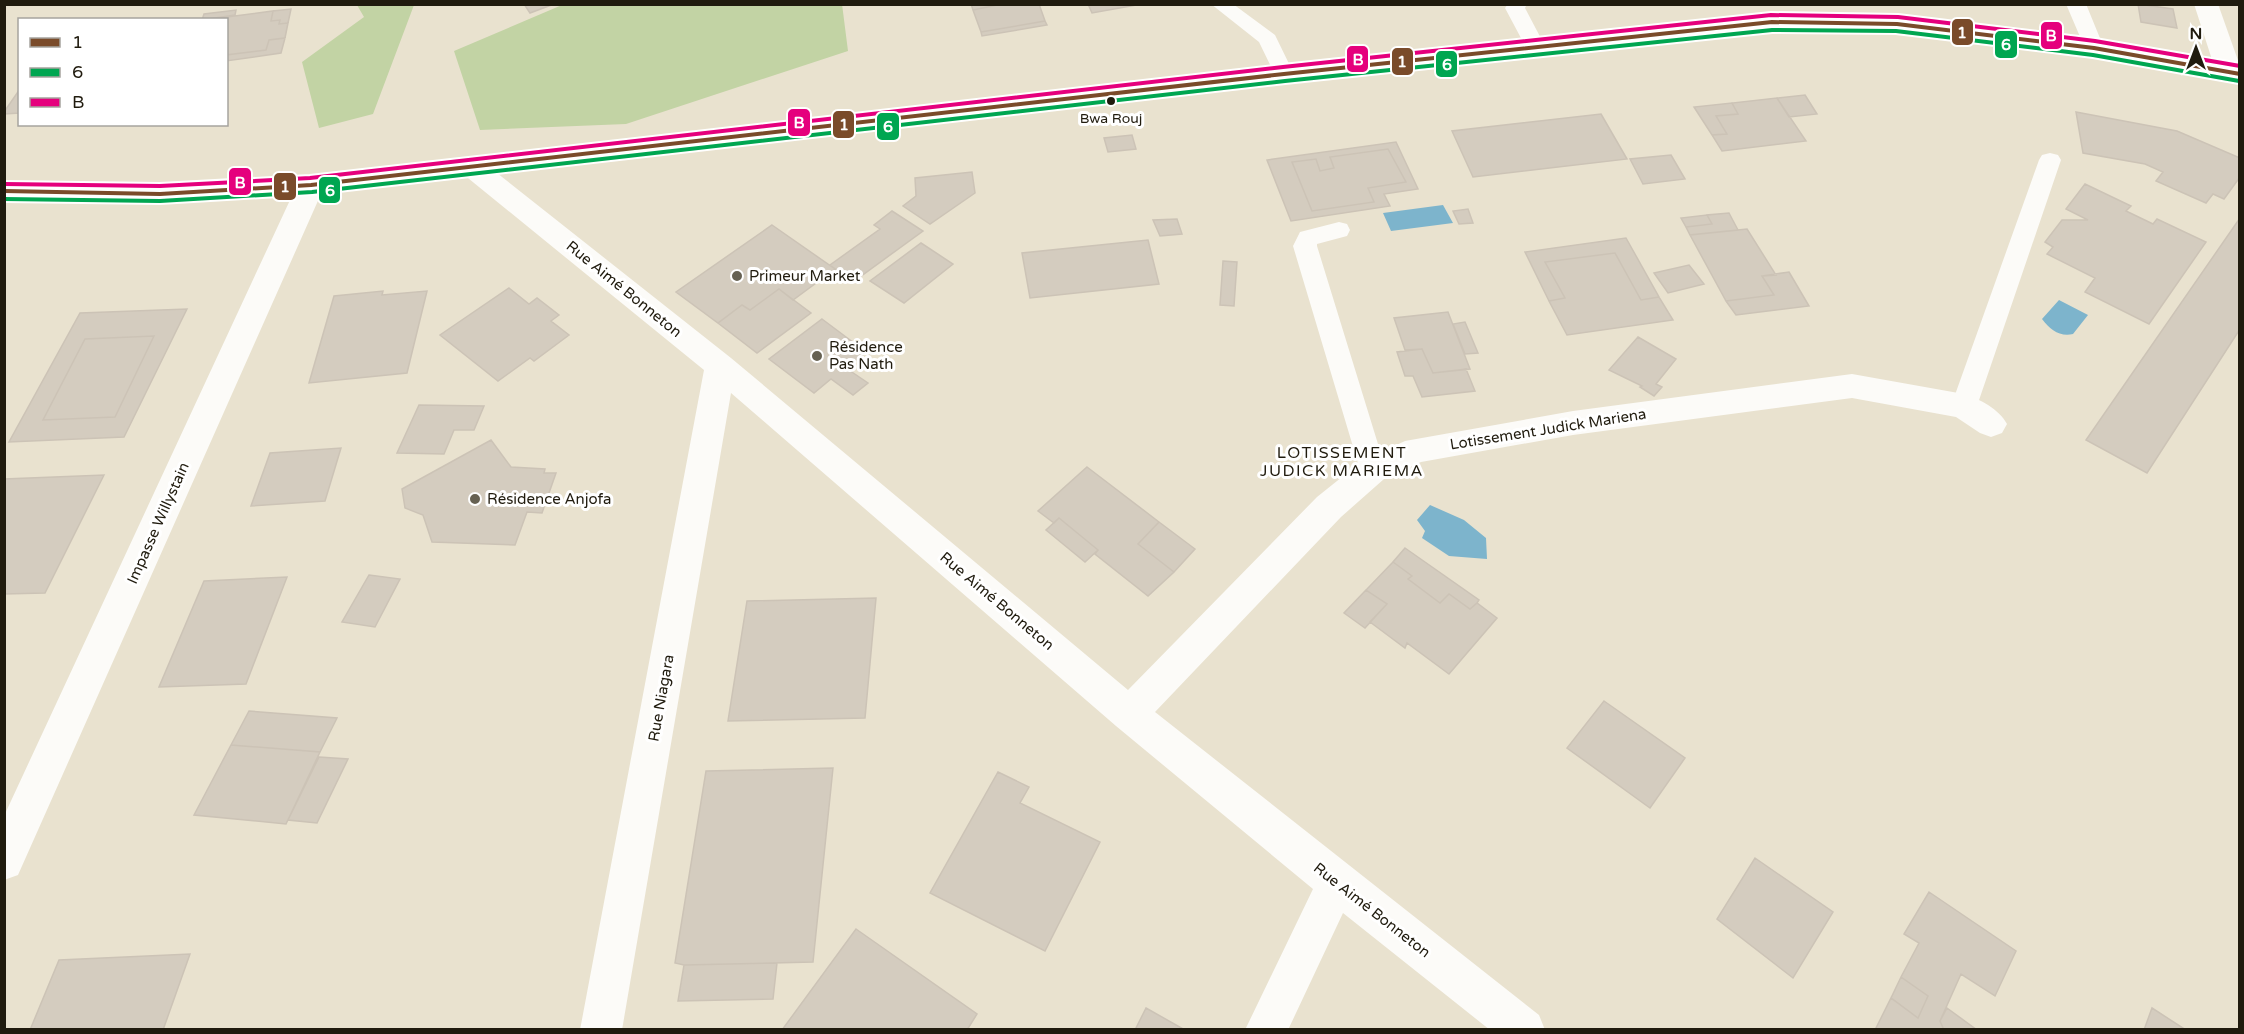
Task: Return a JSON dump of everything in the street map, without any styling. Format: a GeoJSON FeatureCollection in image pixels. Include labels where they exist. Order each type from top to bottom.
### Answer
{"type":"FeatureCollection","features":[{"type":"Feature","properties":{"kind":"street"},"geometry":{"type":"LineString","coordinates":[[2206,4],[2234,73]]}},
{"type":"Feature","properties":{"kind":"street"},"geometry":{"type":"LineString","coordinates":[[4,191],[160,194],[311,185],[1284,74],[1772,22],[1897,24],[2094,48],[2234,73]]}},
{"type":"Feature","properties":{"kind":"street","name":"Rue Aimé Bonneton"},"geometry":{"type":"LineString","coordinates":[[473,168],[720,366],[1129,714],[1337,883],[1524,1029]]}},
{"type":"Feature","properties":{"kind":"street","name":"Impasse Willystain"},"geometry":{"type":"LineString","coordinates":[[4,861],[311,185]]}},
{"type":"Feature","properties":{"kind":"street","name":"Rue Niagara"},"geometry":{"type":"LineString","coordinates":[[601,1029],[720,366]]}},
{"type":"Feature","properties":{"kind":"street","name":"Lotissement Judick Mariena"},"geometry":{"type":"LineString","coordinates":[[1129,714],[1329,507],[1373,470],[1416,450],[1574,423],[1852,386],[1964,406],[1991,424]]}},
{"type":"Feature","properties":{"kind":"street"},"geometry":{"type":"LineString","coordinates":[[1266,1029],[1337,883]]}},
{"type":"Feature","properties":{"kind":"lane"},"geometry":{"type":"LineString","coordinates":[[1220,4],[1268,39],[1284,74]]}},
{"type":"Feature","properties":{"kind":"lane"},"geometry":{"type":"LineString","coordinates":[[1518,4],[1515,8],[1536,48]]}},
{"type":"Feature","properties":{"kind":"lane"},"geometry":{"type":"LineString","coordinates":[[2076,4],[2094,48]]}},
{"type":"Feature","properties":{"kind":"lane"},"geometry":{"type":"LineString","coordinates":[[1964,406],[2050,160]]}},
{"type":"Feature","properties":{"kind":"lane"},"geometry":{"type":"LineString","coordinates":[[1340,230],[1308,238],[1305,246],[1373,470]]}},
{"type":"Feature","properties":{"kind":"green space"},"geometry":{"type":"Polygon","coordinates":[[[842,4],[848,51],[626,124],[480,130],[454,51],[562,5],[842,4]]]}},
{"type":"Feature","properties":{"kind":"green space"},"geometry":{"type":"Polygon","coordinates":[[[357,5],[414,5],[373,114],[319,128],[302,62],[364,17],[357,5]]]}},
{"type":"Feature","properties":{"kind":"water"},"geometry":{"type":"Polygon","coordinates":[[[1443,205],[1453,223],[1391,231],[1383,213],[1443,205]]]}},
{"type":"Feature","properties":{"kind":"water"},"geometry":{"type":"Polygon","coordinates":[[[2059,300],[2088,315],[2073,334],[2056,332],[2042,319],[2059,300]]]}},
{"type":"Feature","properties":{"kind":"water"},"geometry":{"type":"Polygon","coordinates":[[[1430,505],[1464,520],[1486,538],[1487,559],[1449,556],[1422,538],[1425,531],[1417,520],[1430,505]]]}},
{"type":"Feature","properties":{"kind":"building"},"geometry":{"type":"Polygon","coordinates":[[[524,4],[554,4],[530,13],[524,4]]]}},
{"type":"Feature","properties":{"kind":"building"},"geometry":{"type":"Polygon","coordinates":[[[971,4],[1002,4],[973,10],[971,4]]]}},
{"type":"Feature","properties":{"kind":"building"},"geometry":{"type":"Polygon","coordinates":[[[1002,4],[1039,4],[1045,21],[981,32],[973,10],[1002,4]]]}},
{"type":"Feature","properties":{"kind":"building"},"geometry":{"type":"Polygon","coordinates":[[[1088,4],[1142,4],[1092,13],[1088,4]]]}},
{"type":"Feature","properties":{"kind":"building"},"geometry":{"type":"Polygon","coordinates":[[[2138,4],[2173,9],[2177,28],[2141,22],[2138,4]]]}},
{"type":"Feature","properties":{"kind":"building"},"geometry":{"type":"Polygon","coordinates":[[[291,9],[288,23],[279,24],[280,20],[271,21],[273,11],[291,9]]]}},
{"type":"Feature","properties":{"kind":"building"},"geometry":{"type":"Polygon","coordinates":[[[236,10],[235,15],[215,18],[203,18],[204,14],[236,10]]]}},
{"type":"Feature","properties":{"kind":"building"},"geometry":{"type":"Polygon","coordinates":[[[273,11],[271,21],[280,20],[279,24],[288,23],[285,38],[269,40],[266,50],[228,55],[228,18],[219,18],[273,11]]]}},
{"type":"Feature","properties":{"kind":"building"},"geometry":{"type":"Polygon","coordinates":[[[1045,21],[1047,25],[982,36],[981,32],[1045,21]]]}},
{"type":"Feature","properties":{"kind":"building"},"geometry":{"type":"Polygon","coordinates":[[[285,38],[281,53],[228,61],[228,55],[266,50],[269,40],[285,38]]]}},
{"type":"Feature","properties":{"kind":"building"},"geometry":{"type":"Polygon","coordinates":[[[18,92],[18,113],[4,114],[18,92]]]}},
{"type":"Feature","properties":{"kind":"building"},"geometry":{"type":"Polygon","coordinates":[[[1805,95],[1817,114],[1789,117],[1777,98],[1805,95]]]}},
{"type":"Feature","properties":{"kind":"building"},"geometry":{"type":"Polygon","coordinates":[[[1777,98],[1806,141],[1722,151],[1712,135],[1727,134],[1716,116],[1738,114],[1732,103],[1777,98]]]}},
{"type":"Feature","properties":{"kind":"building"},"geometry":{"type":"Polygon","coordinates":[[[1732,103],[1738,114],[1716,116],[1727,134],[1712,135],[1694,107],[1732,103]]]}},
{"type":"Feature","properties":{"kind":"building"},"geometry":{"type":"Polygon","coordinates":[[[2076,112],[2177,131],[2240,158],[2240,177],[2224,199],[2213,194],[2206,203],[2156,181],[2163,172],[2145,164],[2083,153],[2076,112]]]}},
{"type":"Feature","properties":{"kind":"building"},"geometry":{"type":"Polygon","coordinates":[[[1601,114],[1627,159],[1473,177],[1452,131],[1601,114]]]}},
{"type":"Feature","properties":{"kind":"building"},"geometry":{"type":"Polygon","coordinates":[[[1132,135],[1136,149],[1108,152],[1104,138],[1132,135]]]}},
{"type":"Feature","properties":{"kind":"building"},"geometry":{"type":"Polygon","coordinates":[[[1396,142],[1418,189],[1384,194],[1390,206],[1291,221],[1267,160],[1396,142]],[[1388,149],[1330,157],[1334,168],[1320,171],[1316,159],[1292,162],[1312,211],[1374,202],[1368,188],[1406,182],[1388,149]]]}},
{"type":"Feature","properties":{"kind":"building"},"geometry":{"type":"Polygon","coordinates":[[[1388,149],[1406,182],[1368,188],[1374,202],[1312,211],[1292,162],[1316,159],[1320,171],[1334,168],[1330,157],[1388,149]]]}},
{"type":"Feature","properties":{"kind":"building"},"geometry":{"type":"Polygon","coordinates":[[[1671,155],[1685,179],[1643,184],[1630,159],[1671,155]]]}},
{"type":"Feature","properties":{"kind":"building"},"geometry":{"type":"Polygon","coordinates":[[[972,172],[975,193],[930,224],[903,206],[916,196],[915,178],[972,172]]]}},
{"type":"Feature","properties":{"kind":"building"},"geometry":{"type":"Polygon","coordinates":[[[2085,184],[2131,206],[2126,211],[2153,224],[2157,219],[2206,242],[2149,324],[2085,292],[2095,278],[2047,254],[2053,247],[2045,242],[2062,220],[2088,220],[2066,209],[2085,184]]]}},
{"type":"Feature","properties":{"kind":"building"},"geometry":{"type":"Polygon","coordinates":[[[1468,209],[1473,223],[1459,224],[1453,211],[1468,209]]]}},
{"type":"Feature","properties":{"kind":"building"},"geometry":{"type":"Polygon","coordinates":[[[892,211],[923,231],[853,282],[830,265],[880,229],[874,225],[892,211]]]}},
{"type":"Feature","properties":{"kind":"building"},"geometry":{"type":"Polygon","coordinates":[[[1729,213],[1738,230],[1690,235],[1686,227],[1712,224],[1707,215],[1729,213]]]}},
{"type":"Feature","properties":{"kind":"building"},"geometry":{"type":"Polygon","coordinates":[[[1707,215],[1712,224],[1686,227],[1681,218],[1707,215]]]}},
{"type":"Feature","properties":{"kind":"building"},"geometry":{"type":"Polygon","coordinates":[[[2240,218],[2240,329],[2147,473],[2086,440],[2240,218]]]}},
{"type":"Feature","properties":{"kind":"building"},"geometry":{"type":"Polygon","coordinates":[[[1177,219],[1182,234],[1160,236],[1153,220],[1177,219]]]}},
{"type":"Feature","properties":{"kind":"building"},"geometry":{"type":"Polygon","coordinates":[[[772,225],[835,269],[793,300],[779,289],[750,310],[742,305],[718,323],[676,292],[772,225]]]}},
{"type":"Feature","properties":{"kind":"building"},"geometry":{"type":"Polygon","coordinates":[[[1747,229],[1776,275],[1762,276],[1774,295],[1726,301],[1690,235],[1747,229]]]}},
{"type":"Feature","properties":{"kind":"building"},"geometry":{"type":"Polygon","coordinates":[[[1626,238],[1659,297],[1641,300],[1615,253],[1545,262],[1565,298],[1549,301],[1525,252],[1626,238]]]}},
{"type":"Feature","properties":{"kind":"building"},"geometry":{"type":"Polygon","coordinates":[[[1148,240],[1159,284],[1030,298],[1022,253],[1148,240]]]}},
{"type":"Feature","properties":{"kind":"building"},"geometry":{"type":"Polygon","coordinates":[[[921,243],[953,264],[904,303],[870,281],[921,243]]]}},
{"type":"Feature","properties":{"kind":"building"},"geometry":{"type":"Polygon","coordinates":[[[1615,253],[1641,300],[1659,297],[1673,320],[1567,335],[1549,301],[1565,298],[1545,262],[1615,253]]]}},
{"type":"Feature","properties":{"kind":"building"},"geometry":{"type":"Polygon","coordinates":[[[1223,261],[1237,262],[1234,306],[1220,305],[1223,261]]]}},
{"type":"Feature","properties":{"kind":"building"},"geometry":{"type":"Polygon","coordinates":[[[1689,265],[1704,284],[1668,293],[1654,273],[1689,265]]]}},
{"type":"Feature","properties":{"kind":"building"},"geometry":{"type":"Polygon","coordinates":[[[1789,272],[1809,306],[1736,315],[1726,301],[1774,295],[1762,276],[1789,272]]]}},
{"type":"Feature","properties":{"kind":"building"},"geometry":{"type":"Polygon","coordinates":[[[509,288],[529,304],[537,298],[559,315],[551,321],[569,335],[534,361],[530,358],[498,381],[440,335],[509,288]]]}},
{"type":"Feature","properties":{"kind":"building"},"geometry":{"type":"Polygon","coordinates":[[[779,289],[811,313],[757,353],[718,323],[742,305],[750,310],[779,289]]]}},
{"type":"Feature","properties":{"kind":"building"},"geometry":{"type":"Polygon","coordinates":[[[383,291],[382,295],[427,291],[407,373],[309,383],[334,296],[383,291]]]}},
{"type":"Feature","properties":{"kind":"building"},"geometry":{"type":"Polygon","coordinates":[[[187,309],[124,437],[9,442],[80,313],[187,309]],[[154,336],[85,339],[43,420],[115,417],[154,336]]]}},
{"type":"Feature","properties":{"kind":"building"},"geometry":{"type":"Polygon","coordinates":[[[1448,312],[1470,369],[1433,373],[1422,349],[1405,350],[1394,318],[1448,312]]]}},
{"type":"Feature","properties":{"kind":"building","name":"Résidence Pas Nath"},"geometry":{"type":"Polygon","coordinates":[[[822,319],[866,352],[846,368],[868,383],[853,395],[831,379],[814,393],[769,359],[822,319]]]}},
{"type":"Feature","properties":{"kind":"building"},"geometry":{"type":"Polygon","coordinates":[[[1465,322],[1478,353],[1465,354],[1453,324],[1465,322]]]}},
{"type":"Feature","properties":{"kind":"building"},"geometry":{"type":"Polygon","coordinates":[[[154,336],[115,417],[43,420],[85,339],[154,336]]]}},
{"type":"Feature","properties":{"kind":"building"},"geometry":{"type":"Polygon","coordinates":[[[1638,337],[1676,359],[1656,384],[1662,387],[1654,396],[1640,387],[1642,386],[1609,370],[1638,337]]]}},
{"type":"Feature","properties":{"kind":"building"},"geometry":{"type":"Polygon","coordinates":[[[1422,349],[1433,373],[1466,369],[1475,391],[1422,397],[1413,376],[1405,376],[1397,352],[1422,349]]]}},
{"type":"Feature","properties":{"kind":"building"},"geometry":{"type":"Polygon","coordinates":[[[419,405],[484,406],[474,430],[454,430],[444,454],[397,453],[419,405]]]}},
{"type":"Feature","properties":{"kind":"building","name":"Résidence Anjofa"},"geometry":{"type":"Polygon","coordinates":[[[491,440],[511,467],[545,469],[544,473],[556,473],[542,513],[527,512],[515,545],[432,542],[423,515],[405,508],[402,489],[491,440]]]}},
{"type":"Feature","properties":{"kind":"building"},"geometry":{"type":"Polygon","coordinates":[[[341,448],[325,501],[251,506],[270,453],[341,448]]]}},
{"type":"Feature","properties":{"kind":"building"},"geometry":{"type":"Polygon","coordinates":[[[1087,467],[1159,522],[1138,544],[1174,572],[1148,596],[1095,554],[1098,550],[1059,518],[1054,523],[1038,511],[1087,467]]]}},
{"type":"Feature","properties":{"kind":"building"},"geometry":{"type":"Polygon","coordinates":[[[104,475],[45,593],[4,594],[4,479],[104,475]]]}},
{"type":"Feature","properties":{"kind":"building"},"geometry":{"type":"Polygon","coordinates":[[[1059,518],[1098,550],[1085,562],[1046,530],[1059,518]]]}},
{"type":"Feature","properties":{"kind":"building"},"geometry":{"type":"Polygon","coordinates":[[[1159,522],[1195,549],[1174,572],[1138,544],[1159,522]]]}},
{"type":"Feature","properties":{"kind":"building"},"geometry":{"type":"Polygon","coordinates":[[[1405,548],[1479,600],[1477,603],[1470,609],[1449,594],[1440,603],[1408,579],[1412,576],[1393,562],[1405,548]]]}},
{"type":"Feature","properties":{"kind":"building"},"geometry":{"type":"Polygon","coordinates":[[[1393,562],[1412,576],[1408,579],[1440,603],[1449,594],[1470,609],[1477,603],[1497,618],[1449,674],[1407,643],[1405,648],[1370,622],[1387,604],[1366,590],[1393,562]]]}},
{"type":"Feature","properties":{"kind":"building"},"geometry":{"type":"Polygon","coordinates":[[[369,575],[400,579],[375,627],[342,622],[369,575]]]}},
{"type":"Feature","properties":{"kind":"building"},"geometry":{"type":"Polygon","coordinates":[[[287,577],[246,684],[159,687],[204,581],[287,577]]]}},
{"type":"Feature","properties":{"kind":"building"},"geometry":{"type":"Polygon","coordinates":[[[1366,590],[1387,604],[1365,628],[1344,613],[1366,590]]]}},
{"type":"Feature","properties":{"kind":"building"},"geometry":{"type":"Polygon","coordinates":[[[876,598],[865,718],[728,721],[747,601],[876,598]]]}},
{"type":"Feature","properties":{"kind":"building"},"geometry":{"type":"Polygon","coordinates":[[[1604,701],[1685,758],[1650,808],[1567,748],[1604,701]]]}},
{"type":"Feature","properties":{"kind":"building"},"geometry":{"type":"Polygon","coordinates":[[[249,711],[337,718],[320,752],[231,745],[249,711]]]}},
{"type":"Feature","properties":{"kind":"building"},"geometry":{"type":"Polygon","coordinates":[[[231,745],[320,752],[286,824],[194,815],[231,745]]]}},
{"type":"Feature","properties":{"kind":"building"},"geometry":{"type":"Polygon","coordinates":[[[319,757],[348,759],[317,823],[288,820],[319,757]]]}},
{"type":"Feature","properties":{"kind":"building"},"geometry":{"type":"Polygon","coordinates":[[[833,768],[813,962],[684,965],[675,963],[706,771],[833,768]]]}},
{"type":"Feature","properties":{"kind":"building"},"geometry":{"type":"Polygon","coordinates":[[[998,772],[1029,787],[1020,803],[1100,842],[1045,951],[930,893],[998,772]]]}},
{"type":"Feature","properties":{"kind":"building"},"geometry":{"type":"Polygon","coordinates":[[[1755,858],[1833,912],[1793,978],[1717,919],[1755,858]]]}},
{"type":"Feature","properties":{"kind":"building"},"geometry":{"type":"Polygon","coordinates":[[[1929,892],[2016,951],[1995,996],[1961,974],[1940,1021],[1944,1030],[1875,1030],[1891,998],[1918,1018],[1928,996],[1901,977],[1919,943],[1904,934],[1929,892]]]}},
{"type":"Feature","properties":{"kind":"building"},"geometry":{"type":"Polygon","coordinates":[[[856,929],[977,1014],[967,1030],[782,1030],[856,929]]]}},
{"type":"Feature","properties":{"kind":"building"},"geometry":{"type":"Polygon","coordinates":[[[190,954],[163,1030],[30,1030],[59,960],[190,954]]]}},
{"type":"Feature","properties":{"kind":"building"},"geometry":{"type":"Polygon","coordinates":[[[777,963],[773,999],[678,1001],[684,965],[777,963]]]}},
{"type":"Feature","properties":{"kind":"building"},"geometry":{"type":"Polygon","coordinates":[[[1901,977],[1928,996],[1918,1018],[1891,998],[1901,977]]]}},
{"type":"Feature","properties":{"kind":"building"},"geometry":{"type":"Polygon","coordinates":[[[1146,1008],[1185,1030],[1135,1030],[1146,1008]]]}},
{"type":"Feature","properties":{"kind":"building"},"geometry":{"type":"Polygon","coordinates":[[[1947,1008],[1977,1030],[1944,1030],[1940,1021],[1947,1008]]]}},
{"type":"Feature","properties":{"kind":"building"},"geometry":{"type":"Polygon","coordinates":[[[2152,1008],[2186,1030],[2144,1030],[2152,1008]]]}},
{"type":"Feature","properties":{"kind":"transit line","name":"B"},"geometry":{"type":"LineString","coordinates":[[4,184],[160,186],[310,178],[1283,67],[1771,15],[1898,17],[2095,41],[2240,66]]}},
{"type":"Feature","properties":{"kind":"transit line","name":"1"},"geometry":{"type":"LineString","coordinates":[[4,191],[160,194],[311,185],[1284,74],[1772,22],[1897,24],[2094,48],[2240,74]]}},
{"type":"Feature","properties":{"kind":"transit line","name":"6"},"geometry":{"type":"LineString","coordinates":[[4,199],[160,201],[312,192],[1285,81],[1772,30],[1896,31],[2093,55],[2239,81]]}},
{"type":"Feature","properties":{"kind":"place","name":"Bwa Rouj"},"geometry":{"type":"Point","coordinates":[1111,101]}},
{"type":"Feature","properties":{"kind":"place","name":"Primeur Market"},"geometry":{"type":"Point","coordinates":[737,276]}},
{"type":"Feature","properties":{"kind":"place","name":"Résidence Pas Nath"},"geometry":{"type":"Point","coordinates":[817,356]}},
{"type":"Feature","properties":{"kind":"place","name":"Résidence Anjofa"},"geometry":{"type":"Point","coordinates":[475,499]}},
{"type":"Feature","properties":{"kind":"district","name":"LOTISSEMENT JUDICK MARIEMA"},"geometry":{"type":"Point","coordinates":[1342,461]}}]}
